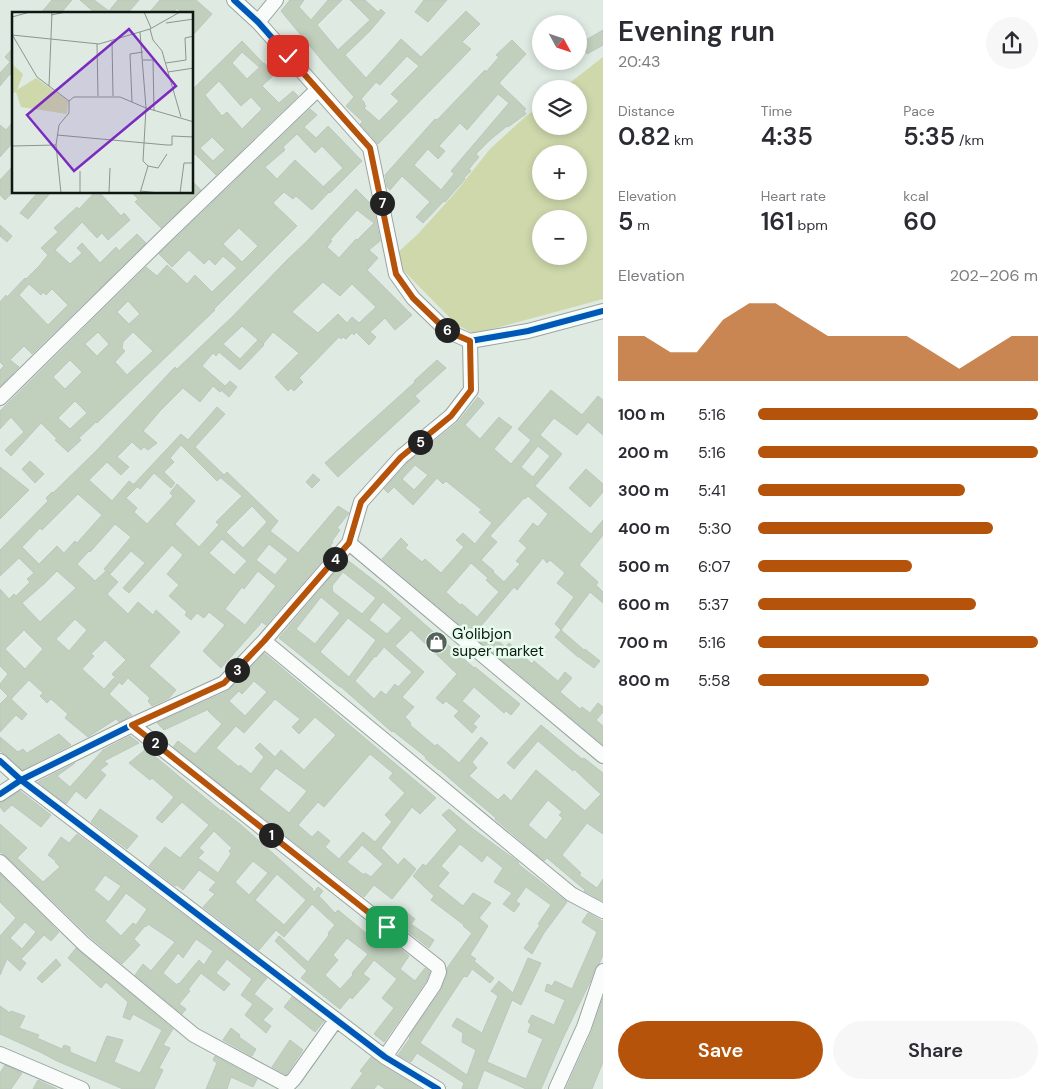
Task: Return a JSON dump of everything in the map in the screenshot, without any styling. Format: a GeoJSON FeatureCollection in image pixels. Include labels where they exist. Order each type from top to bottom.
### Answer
{"type":"FeatureCollection","features":[{"type":"Feature","properties":{"kind":"street"},"geometry":{"type":"LineString","coordinates":[[234,0],[258,22],[370,148],[396,274],[413,298],[447,331],[470,341],[528,331],[603,311]]}},
{"type":"Feature","properties":{"kind":"street"},"geometry":{"type":"LineString","coordinates":[[258,22],[276,0]]}},
{"type":"Feature","properties":{"kind":"street"},"geometry":{"type":"LineString","coordinates":[[0,398],[318,89]]}},
{"type":"Feature","properties":{"kind":"street"},"geometry":{"type":"LineString","coordinates":[[0,794],[21,780],[132,725],[224,683],[264,641],[349,543],[361,502],[401,457],[451,416],[471,390],[470,341]]}},
{"type":"Feature","properties":{"kind":"street"},"geometry":{"type":"LineString","coordinates":[[349,543],[603,756]]}},
{"type":"Feature","properties":{"kind":"street"},"geometry":{"type":"LineString","coordinates":[[264,641],[571,894],[603,911]]}},
{"type":"Feature","properties":{"kind":"street"},"geometry":{"type":"LineString","coordinates":[[132,725],[438,967],[439,972],[434,985],[385,1057]]}},
{"type":"Feature","properties":{"kind":"street"},"geometry":{"type":"LineString","coordinates":[[0,761],[21,780],[385,1057],[438,1089]]}},
{"type":"Feature","properties":{"kind":"street"},"geometry":{"type":"LineString","coordinates":[[0,862],[84,944],[194,1035],[283,1084],[289,1084],[294,1079],[336,1020]]}},
{"type":"Feature","properties":{"kind":"street"},"geometry":{"type":"LineString","coordinates":[[556,1089],[584,1027],[603,971]]}},
{"type":"Feature","properties":{"kind":"street"},"geometry":{"type":"LineString","coordinates":[[0,1054],[82,1089]]}},
{"type":"Feature","properties":{"kind":"green space"},"geometry":{"type":"Polygon","coordinates":[[[603,57],[603,299],[474,334],[456,324],[400,267],[395,255],[418,234],[455,193],[490,149],[532,112],[532,135],[587,135],[587,80],[574,80],[603,57]]]}},
{"type":"Feature","properties":{"kind":"building"},"geometry":{"type":"Polygon","coordinates":[[[52,0],[72,0],[62,12],[42,12],[52,0]]]}},
{"type":"Feature","properties":{"kind":"building"},"geometry":{"type":"Polygon","coordinates":[[[80,0],[94,0],[109,11],[118,0],[139,0],[129,12],[94,12],[80,0]]]}},
{"type":"Feature","properties":{"kind":"building"},"geometry":{"type":"Polygon","coordinates":[[[160,0],[196,0],[212,14],[194,34],[194,12],[181,12],[177,8],[174,12],[150,12],[160,0]]]}},
{"type":"Feature","properties":{"kind":"building"},"geometry":{"type":"Polygon","coordinates":[[[290,0],[304,0],[299,7],[311,20],[328,0],[342,0],[317,25],[338,50],[370,20],[350,0],[365,0],[378,12],[381,9],[385,13],[370,31],[345,55],[366,78],[401,39],[421,57],[466,11],[480,24],[462,42],[471,49],[378,144],[360,124],[363,122],[346,106],[354,97],[281,11],[290,0]],[[407,56],[380,85],[376,82],[361,99],[366,106],[364,108],[379,121],[399,101],[391,94],[419,66],[407,56]]]}},
{"type":"Feature","properties":{"kind":"building"},"geometry":{"type":"Polygon","coordinates":[[[424,0],[447,0],[428,22],[415,12],[424,0]]]}},
{"type":"Feature","properties":{"kind":"building"},"geometry":{"type":"Polygon","coordinates":[[[603,30],[603,45],[588,53],[588,39],[603,30]]]}},
{"type":"Feature","properties":{"kind":"building"},"geometry":{"type":"Polygon","coordinates":[[[512,40],[526,54],[499,83],[526,109],[524,111],[526,114],[507,126],[476,154],[479,157],[469,169],[471,171],[465,179],[423,223],[416,217],[430,202],[402,176],[390,190],[387,187],[385,175],[435,119],[437,120],[485,70],[486,72],[499,57],[496,55],[512,40]],[[498,94],[467,130],[460,123],[439,146],[445,151],[438,159],[428,149],[414,165],[441,190],[454,174],[451,171],[509,103],[498,94]]]}},
{"type":"Feature","properties":{"kind":"building"},"geometry":{"type":"Polygon","coordinates":[[[242,41],[263,63],[259,67],[242,52],[232,63],[247,79],[264,63],[275,74],[262,86],[279,103],[293,91],[298,96],[216,175],[195,154],[194,88],[242,41]],[[219,81],[205,95],[222,116],[227,112],[242,129],[262,109],[251,97],[241,106],[219,81]],[[212,137],[200,148],[213,161],[225,150],[212,137]]]}},
{"type":"Feature","properties":{"kind":"building"},"geometry":{"type":"Polygon","coordinates":[[[12,49],[12,76],[10,74],[0,86],[0,73],[10,62],[5,57],[12,49]]]}},
{"type":"Feature","properties":{"kind":"building"},"geometry":{"type":"Polygon","coordinates":[[[310,109],[317,115],[304,127],[316,138],[328,126],[362,161],[312,210],[296,196],[293,199],[284,192],[273,203],[297,226],[215,310],[79,438],[81,440],[68,452],[41,423],[11,456],[5,450],[24,432],[11,417],[0,429],[0,411],[146,267],[157,276],[167,265],[187,284],[195,275],[212,292],[237,268],[223,256],[215,265],[209,259],[204,264],[189,250],[172,267],[159,254],[310,109]],[[297,134],[283,147],[285,150],[265,167],[277,179],[295,160],[323,187],[343,168],[322,146],[315,153],[297,134]],[[239,228],[223,244],[242,262],[258,246],[239,228]],[[128,301],[117,312],[129,324],[140,314],[128,301]],[[98,332],[85,344],[97,356],[109,344],[98,332]],[[133,332],[123,342],[122,348],[125,351],[115,362],[127,375],[153,351],[133,332]],[[70,360],[53,377],[65,389],[82,372],[70,360]],[[75,401],[58,418],[70,429],[87,413],[75,401]]]}},
{"type":"Feature","properties":{"kind":"building"},"geometry":{"type":"Polygon","coordinates":[[[12,123],[12,143],[0,157],[0,125],[6,130],[12,123]]]}},
{"type":"Feature","properties":{"kind":"building"},"geometry":{"type":"Polygon","coordinates":[[[12,167],[12,193],[5,200],[0,195],[0,180],[12,167]]]}},
{"type":"Feature","properties":{"kind":"building"},"geometry":{"type":"Polygon","coordinates":[[[194,183],[201,190],[161,228],[135,202],[138,199],[133,194],[194,194],[194,183]]]}},
{"type":"Feature","properties":{"kind":"building"},"geometry":{"type":"Polygon","coordinates":[[[356,189],[373,206],[380,241],[369,250],[378,258],[367,270],[412,315],[395,330],[385,318],[370,332],[376,337],[369,345],[356,332],[346,339],[339,337],[299,378],[303,382],[294,391],[291,388],[288,391],[275,377],[299,353],[273,332],[263,344],[258,340],[264,345],[240,370],[219,352],[216,356],[213,353],[202,366],[225,386],[220,392],[213,386],[200,402],[183,388],[143,431],[157,443],[148,450],[144,447],[141,450],[132,442],[117,457],[129,467],[121,475],[107,462],[89,480],[112,501],[129,481],[137,487],[126,498],[137,508],[134,512],[147,524],[173,496],[170,493],[177,484],[195,501],[175,524],[199,547],[219,525],[216,522],[242,496],[221,478],[227,472],[278,521],[270,531],[298,553],[338,506],[349,513],[337,528],[340,530],[330,546],[333,548],[266,625],[262,622],[221,668],[203,651],[225,625],[209,612],[204,618],[197,613],[191,620],[185,615],[187,612],[169,596],[179,585],[167,574],[183,555],[172,545],[129,593],[123,588],[145,563],[131,551],[110,574],[104,569],[131,537],[115,524],[77,564],[95,581],[106,571],[118,582],[107,594],[128,614],[138,602],[153,615],[156,610],[180,632],[149,666],[176,690],[169,698],[152,706],[148,701],[150,698],[128,678],[122,685],[112,674],[126,660],[105,640],[91,654],[94,656],[82,669],[104,689],[114,678],[119,683],[109,694],[132,715],[119,722],[116,719],[88,737],[65,718],[68,714],[51,699],[47,703],[40,696],[43,693],[29,680],[11,699],[27,714],[22,720],[16,715],[0,732],[0,704],[8,696],[0,688],[0,684],[8,674],[0,666],[0,589],[9,599],[14,594],[16,596],[30,582],[27,579],[34,573],[19,558],[0,576],[0,550],[48,501],[46,498],[96,451],[175,367],[177,369],[232,317],[356,189]],[[357,210],[330,240],[332,241],[327,247],[339,258],[374,223],[357,210]],[[323,282],[292,312],[318,333],[338,314],[347,323],[352,317],[359,323],[376,307],[352,284],[340,296],[323,282]],[[242,326],[223,344],[240,359],[258,340],[242,326]],[[78,494],[42,530],[40,528],[22,547],[39,564],[57,546],[64,553],[75,541],[77,543],[102,515],[78,494]],[[252,506],[226,532],[243,548],[267,522],[252,506]],[[222,539],[209,553],[234,575],[247,561],[222,539]],[[269,544],[256,560],[275,575],[288,559],[269,544]],[[57,571],[22,603],[40,622],[76,588],[57,571]],[[258,571],[244,589],[242,587],[225,609],[245,625],[276,586],[258,571]],[[75,619],[56,639],[69,651],[87,630],[75,619]],[[24,630],[5,649],[25,669],[43,649],[24,630]]]}},
{"type":"Feature","properties":{"kind":"building"},"geometry":{"type":"Polygon","coordinates":[[[36,194],[49,194],[28,219],[20,213],[36,194]]]}},
{"type":"Feature","properties":{"kind":"building"},"geometry":{"type":"Polygon","coordinates":[[[93,194],[101,194],[121,216],[124,213],[130,220],[108,240],[102,233],[97,238],[82,222],[55,250],[70,264],[82,253],[77,248],[82,243],[100,263],[116,247],[119,251],[137,234],[146,243],[32,354],[24,346],[10,360],[19,367],[0,386],[0,370],[4,366],[0,362],[0,302],[26,279],[48,255],[41,248],[58,232],[54,228],[77,207],[79,209],[93,194]],[[29,284],[19,295],[48,325],[68,305],[52,289],[46,295],[43,292],[41,295],[29,284]]]}},
{"type":"Feature","properties":{"kind":"building"},"geometry":{"type":"Polygon","coordinates":[[[0,225],[12,236],[7,242],[0,236],[0,225]]]}},
{"type":"Feature","properties":{"kind":"building"},"geometry":{"type":"Polygon","coordinates":[[[437,360],[446,368],[415,396],[420,401],[338,477],[325,463],[437,360]]]}},
{"type":"Feature","properties":{"kind":"building"},"geometry":{"type":"Polygon","coordinates":[[[230,381],[237,387],[229,397],[221,390],[230,381]]]}},
{"type":"Feature","properties":{"kind":"building"},"geometry":{"type":"Polygon","coordinates":[[[551,390],[582,415],[598,396],[603,400],[603,435],[588,422],[577,435],[554,418],[540,435],[562,454],[535,486],[591,534],[603,520],[603,535],[579,565],[598,582],[596,585],[603,592],[603,603],[590,592],[561,630],[555,624],[574,597],[557,583],[565,573],[550,560],[547,563],[543,558],[517,590],[514,587],[481,626],[505,647],[509,643],[532,664],[534,661],[558,681],[565,672],[572,678],[560,692],[580,709],[582,707],[590,713],[598,703],[603,707],[603,712],[596,720],[603,726],[603,745],[382,559],[401,538],[408,545],[405,548],[422,562],[425,559],[441,573],[464,547],[456,540],[463,533],[475,544],[492,523],[479,512],[482,510],[446,481],[443,484],[437,478],[413,505],[394,487],[388,493],[384,489],[407,463],[457,423],[478,397],[484,403],[465,425],[480,439],[499,417],[512,427],[494,449],[511,464],[531,440],[518,429],[551,390]],[[538,446],[521,467],[533,477],[550,456],[538,446]],[[415,465],[402,479],[414,490],[428,475],[415,465]],[[528,496],[490,536],[497,542],[481,560],[504,582],[520,564],[516,561],[527,548],[519,541],[533,523],[538,527],[548,514],[528,496]],[[471,563],[446,592],[477,617],[499,592],[486,580],[488,578],[471,563]]]}},
{"type":"Feature","properties":{"kind":"building"},"geometry":{"type":"Polygon","coordinates":[[[217,407],[225,414],[195,447],[224,475],[217,481],[181,445],[170,458],[174,462],[164,472],[175,483],[171,488],[154,473],[140,489],[134,484],[181,434],[188,440],[217,407]]]}},
{"type":"Feature","properties":{"kind":"building"},"geometry":{"type":"Polygon","coordinates":[[[30,461],[44,474],[35,483],[22,469],[30,461]]]}},
{"type":"Feature","properties":{"kind":"building"},"geometry":{"type":"Polygon","coordinates":[[[0,467],[29,490],[0,519],[0,467]]]}},
{"type":"Feature","properties":{"kind":"building"},"geometry":{"type":"Polygon","coordinates":[[[586,469],[603,484],[603,492],[590,507],[569,488],[586,469]]]}},
{"type":"Feature","properties":{"kind":"building"},"geometry":{"type":"Polygon","coordinates":[[[313,474],[320,480],[312,488],[306,482],[313,474]]]}},
{"type":"Feature","properties":{"kind":"building"},"geometry":{"type":"Polygon","coordinates":[[[346,559],[385,589],[474,668],[520,704],[511,715],[506,711],[504,713],[474,687],[462,701],[480,716],[473,724],[477,727],[472,733],[454,716],[459,711],[446,701],[443,704],[436,698],[457,674],[411,630],[395,646],[424,672],[402,697],[414,707],[405,717],[411,723],[410,725],[435,746],[437,744],[459,763],[481,737],[488,743],[472,762],[477,768],[469,776],[498,800],[504,794],[511,801],[536,770],[585,811],[601,794],[574,769],[573,771],[538,741],[514,769],[507,763],[541,725],[582,759],[584,758],[603,773],[603,834],[587,823],[562,855],[581,873],[579,875],[597,888],[603,879],[603,901],[584,891],[547,858],[544,861],[426,757],[392,732],[340,686],[279,638],[346,559]],[[343,572],[332,586],[333,592],[362,614],[376,598],[343,572]],[[321,597],[296,629],[315,644],[340,613],[321,597]],[[383,602],[369,620],[387,634],[402,618],[383,602]],[[348,618],[320,652],[349,677],[376,640],[348,618]],[[384,647],[355,681],[374,699],[381,691],[386,695],[395,684],[398,687],[412,672],[384,647]],[[548,800],[528,825],[546,840],[563,818],[559,815],[562,812],[548,800]]]}},
{"type":"Feature","properties":{"kind":"building"},"geometry":{"type":"Polygon","coordinates":[[[561,630],[600,661],[594,668],[555,637],[561,630]]]}},
{"type":"Feature","properties":{"kind":"building"},"geometry":{"type":"Polygon","coordinates":[[[264,653],[436,798],[420,814],[412,807],[381,848],[398,865],[404,858],[416,869],[392,899],[374,885],[364,897],[173,747],[178,741],[195,754],[222,724],[208,711],[211,708],[164,730],[157,723],[228,691],[264,653]],[[254,681],[242,694],[239,691],[229,701],[245,716],[267,692],[254,681]],[[275,699],[244,733],[236,726],[216,748],[239,767],[240,765],[251,774],[264,757],[255,748],[260,743],[275,757],[281,750],[304,770],[336,735],[315,717],[299,734],[292,727],[300,719],[275,699]],[[370,754],[324,807],[318,802],[298,825],[312,837],[318,831],[330,841],[325,847],[339,859],[363,832],[375,842],[392,822],[385,815],[405,793],[389,778],[393,773],[370,754]],[[276,768],[259,789],[289,813],[307,791],[276,768]],[[362,845],[347,862],[364,875],[365,873],[371,877],[383,864],[362,845]]]}},
{"type":"Feature","properties":{"kind":"building"},"geometry":{"type":"Polygon","coordinates":[[[59,734],[71,745],[22,770],[0,751],[0,737],[18,752],[23,749],[27,753],[59,734]]]}},
{"type":"Feature","properties":{"kind":"building"},"geometry":{"type":"Polygon","coordinates":[[[130,736],[139,743],[104,761],[108,764],[100,770],[106,775],[86,799],[76,791],[66,804],[38,782],[75,763],[57,776],[70,787],[103,750],[130,736]]]}},
{"type":"Feature","properties":{"kind":"building"},"geometry":{"type":"Polygon","coordinates":[[[146,749],[221,811],[241,825],[313,889],[314,892],[318,887],[323,891],[319,896],[335,913],[338,910],[384,948],[391,941],[409,956],[400,969],[415,981],[425,968],[430,972],[426,981],[384,1042],[374,1034],[394,1008],[382,998],[397,979],[374,960],[363,974],[370,979],[340,1009],[301,978],[307,971],[275,941],[279,936],[308,962],[335,925],[312,904],[284,937],[276,930],[259,950],[203,907],[215,894],[209,890],[216,882],[199,870],[183,890],[149,866],[165,847],[180,858],[209,825],[182,802],[162,823],[156,818],[174,797],[152,778],[150,780],[129,763],[146,749]],[[214,831],[199,848],[204,852],[198,858],[218,873],[231,854],[229,851],[232,848],[214,831]],[[253,861],[235,882],[249,895],[268,873],[253,861]],[[277,874],[255,900],[284,925],[306,900],[277,874]],[[347,938],[333,955],[338,960],[325,975],[340,989],[368,954],[347,938]]]}},
{"type":"Feature","properties":{"kind":"building"},"geometry":{"type":"Polygon","coordinates":[[[20,791],[51,815],[41,827],[12,805],[4,812],[0,807],[0,803],[20,791]]]}},
{"type":"Feature","properties":{"kind":"building"},"geometry":{"type":"Polygon","coordinates":[[[100,809],[138,836],[127,849],[91,822],[100,809]]]}},
{"type":"Feature","properties":{"kind":"building"},"geometry":{"type":"Polygon","coordinates":[[[449,809],[567,902],[544,933],[532,954],[524,948],[551,905],[526,887],[516,901],[520,904],[514,912],[503,904],[512,893],[494,882],[503,868],[487,855],[482,862],[460,844],[441,866],[449,873],[438,886],[463,906],[473,893],[491,903],[479,918],[488,926],[470,955],[476,959],[474,961],[494,978],[490,983],[472,969],[467,977],[464,976],[420,1043],[467,1075],[476,1050],[462,1042],[463,1033],[452,1026],[457,1018],[482,1033],[498,996],[491,991],[499,981],[513,993],[528,958],[541,963],[521,1005],[512,1000],[487,1062],[526,1079],[543,1039],[528,1032],[531,1024],[528,1022],[532,1015],[554,1025],[565,1000],[545,991],[547,984],[552,986],[555,981],[572,989],[597,932],[582,922],[588,913],[603,920],[603,955],[595,968],[541,1089],[526,1089],[484,1070],[477,1089],[462,1089],[464,1083],[417,1053],[411,1062],[398,1055],[441,990],[447,975],[447,968],[472,933],[431,900],[434,896],[413,876],[423,864],[426,866],[457,830],[442,815],[449,809]]]}},
{"type":"Feature","properties":{"kind":"building"},"geometry":{"type":"Polygon","coordinates":[[[0,824],[27,848],[17,858],[43,882],[60,867],[48,855],[61,837],[69,843],[77,834],[267,978],[254,994],[273,1009],[263,1020],[271,1026],[266,1033],[245,1015],[253,1004],[241,995],[252,979],[227,959],[216,973],[230,984],[224,991],[201,973],[179,1004],[186,1009],[182,1014],[135,975],[143,964],[151,971],[175,942],[148,924],[134,939],[140,945],[122,964],[90,937],[0,852],[0,824]],[[105,875],[94,890],[109,902],[121,886],[105,875]],[[126,893],[105,921],[121,936],[133,923],[136,925],[147,909],[126,893]],[[196,939],[183,958],[178,953],[163,973],[177,985],[199,960],[204,965],[213,951],[196,939]]]}},
{"type":"Feature","properties":{"kind":"building"},"geometry":{"type":"Polygon","coordinates":[[[0,874],[59,932],[51,941],[44,935],[21,959],[26,963],[20,971],[7,959],[0,975],[0,936],[16,918],[0,902],[0,874]],[[25,922],[10,938],[22,949],[36,932],[25,922]]]}},
{"type":"Feature","properties":{"kind":"building"},"geometry":{"type":"Polygon","coordinates":[[[399,906],[415,919],[411,924],[434,940],[429,948],[391,918],[399,906]]]}},
{"type":"Feature","properties":{"kind":"building"},"geometry":{"type":"Polygon","coordinates":[[[76,948],[173,1029],[163,1045],[170,1048],[159,1068],[163,1070],[154,1089],[123,1089],[0,1034],[0,1006],[10,1013],[11,1011],[25,1016],[19,1028],[39,1035],[37,1038],[62,1049],[64,1045],[70,1047],[70,1052],[96,1063],[107,1036],[123,1040],[114,1062],[140,1073],[162,1030],[133,1014],[130,1020],[123,1017],[128,1002],[106,982],[101,988],[68,958],[76,948]]]}},
{"type":"Feature","properties":{"kind":"building"},"geometry":{"type":"Polygon","coordinates":[[[56,959],[61,965],[42,983],[37,978],[56,959]]]}},
{"type":"Feature","properties":{"kind":"building"},"geometry":{"type":"Polygon","coordinates":[[[292,997],[324,1021],[315,1032],[284,1007],[292,997]]]}},
{"type":"Feature","properties":{"kind":"building"},"geometry":{"type":"Polygon","coordinates":[[[603,998],[603,1062],[592,1089],[566,1089],[592,1031],[603,998]]]}},
{"type":"Feature","properties":{"kind":"building"},"geometry":{"type":"Polygon","coordinates":[[[231,1028],[240,1035],[239,1037],[256,1049],[252,1056],[223,1040],[231,1028]]]}},
{"type":"Feature","properties":{"kind":"building"},"geometry":{"type":"Polygon","coordinates":[[[290,1040],[303,1050],[286,1075],[272,1067],[290,1040]]]}},
{"type":"Feature","properties":{"kind":"building"},"geometry":{"type":"Polygon","coordinates":[[[215,1056],[257,1079],[253,1087],[231,1077],[227,1089],[206,1089],[217,1063],[213,1060],[215,1056]]]}},
{"type":"Feature","properties":{"kind":"building"},"geometry":{"type":"Polygon","coordinates":[[[371,1057],[421,1089],[385,1089],[378,1084],[374,1089],[351,1089],[363,1073],[360,1071],[371,1057]]]}},
{"type":"Feature","properties":{"kind":"building"},"geometry":{"type":"Polygon","coordinates":[[[5,1065],[22,1073],[11,1089],[0,1089],[0,1073],[5,1065]]]}},
{"type":"Feature","properties":{"kind":"building"},"geometry":{"type":"Polygon","coordinates":[[[38,1080],[57,1089],[33,1089],[38,1080]]]}},
{"type":"Feature","properties":{"kind":"cycle path"},"geometry":{"type":"LineString","coordinates":[[234,0],[258,22],[370,148],[396,274],[413,298],[447,331],[470,341],[528,331],[603,311]]}},
{"type":"Feature","properties":{"kind":"cycle path"},"geometry":{"type":"LineString","coordinates":[[0,794],[21,780],[132,725],[224,683],[264,641],[349,543],[361,502],[401,457],[451,416],[471,390],[470,341]]}},
{"type":"Feature","properties":{"kind":"cycle path"},"geometry":{"type":"LineString","coordinates":[[0,761],[21,780],[385,1057],[438,1089]]}},
{"type":"Feature","properties":{"kind":"place","name":"G'olibjon super market"},"geometry":{"type":"Point","coordinates":[436,643]}},
{"type":"Feature","properties":{"kind":"route"},"geometry":{"type":"LineString","coordinates":[[288,56],[370,148],[396,274],[413,298],[447,331],[470,341],[471,390],[451,416],[401,457],[361,502],[349,543],[264,641],[224,683],[132,725],[387,927]]}}]}
